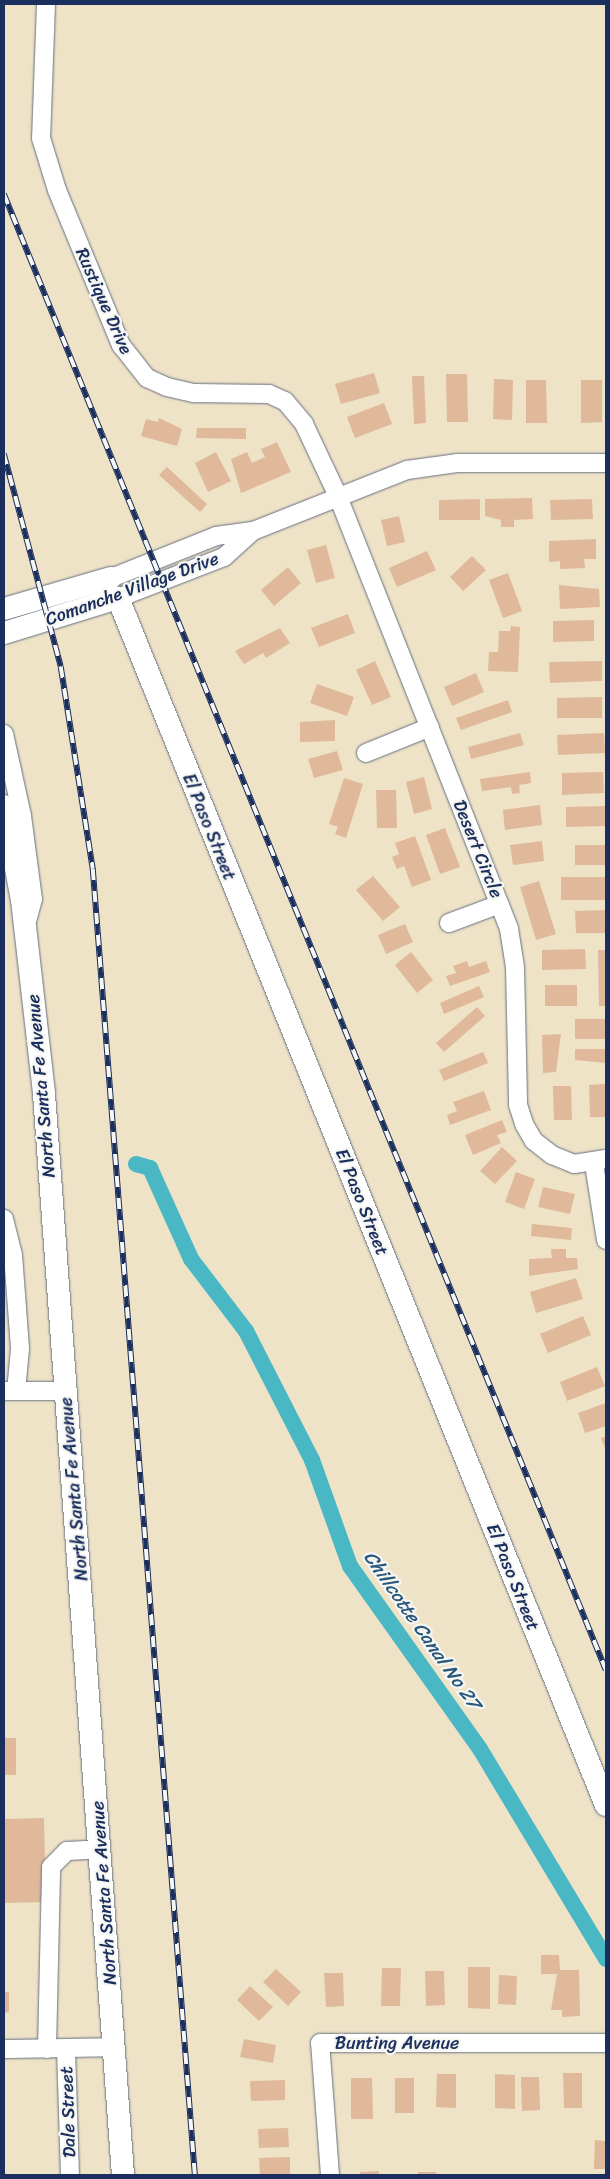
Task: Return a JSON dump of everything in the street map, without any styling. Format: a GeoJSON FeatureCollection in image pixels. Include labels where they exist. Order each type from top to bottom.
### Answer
{"type":"FeatureCollection","features":[{"type":"Feature","properties":{"kind":"main road","name":"Comanche Village Drive"},"geometry":{"type":"LineString","coordinates":[[4,609],[114,588]]}},
{"type":"Feature","properties":{"kind":"main road","name":"Comanche Village Drive"},"geometry":{"type":"LineString","coordinates":[[6,636],[114,588]]}},
{"type":"Feature","properties":{"kind":"main road","name":"El Paso Street"},"geometry":{"type":"LineString","coordinates":[[114,588],[606,1805]]}},
{"type":"Feature","properties":{"kind":"main road","name":"North Santa Fe Avenue"},"geometry":{"type":"LineString","coordinates":[[4,806],[26,928],[66,1391],[101,1849],[123,2175]]}},
{"type":"Feature","properties":{"kind":"street","name":"Rustique Drive"},"geometry":{"type":"LineString","coordinates":[[46,4],[41,138],[57,190],[121,345],[147,378],[167,387],[194,393],[251,392],[285,401],[304,424],[337,494]]}},
{"type":"Feature","properties":{"kind":"street","name":"Comanche Village Drive"},"geometry":{"type":"LineString","coordinates":[[114,588],[224,557],[253,531],[337,494],[429,466],[606,463]]}},
{"type":"Feature","properties":{"kind":"street","name":"Desert Circle"},"geometry":{"type":"LineString","coordinates":[[337,494],[500,904],[515,968],[518,1105],[524,1124],[534,1142],[552,1155],[574,1164],[600,1161]]}},
{"type":"Feature","properties":{"kind":"street"},"geometry":{"type":"LineString","coordinates":[[366,753],[430,727]]}},
{"type":"Feature","properties":{"kind":"street"},"geometry":{"type":"LineString","coordinates":[[4,734],[22,816],[33,899],[26,928]]}},
{"type":"Feature","properties":{"kind":"street"},"geometry":{"type":"LineString","coordinates":[[449,923],[500,904]]}},
{"type":"Feature","properties":{"kind":"street"},"geometry":{"type":"LineString","coordinates":[[600,1161],[606,1240]]}},
{"type":"Feature","properties":{"kind":"street"},"geometry":{"type":"LineString","coordinates":[[4,1219],[13,1255],[10,1391],[66,1391]]}},
{"type":"Feature","properties":{"kind":"street"},"geometry":{"type":"LineString","coordinates":[[46,2049],[51,1867],[67,1851],[101,1849]]}},
{"type":"Feature","properties":{"kind":"street","name":"Bunting Avenue"},"geometry":{"type":"LineString","coordinates":[[330,2175],[320,2043],[606,2043]]}},
{"type":"Feature","properties":{"kind":"street"},"geometry":{"type":"LineString","coordinates":[[4,2049],[66,2049],[115,2046]]}},
{"type":"Feature","properties":{"kind":"street","name":"Dale Street"},"geometry":{"type":"LineString","coordinates":[[66,2049],[70,2175]]}},
{"type":"Feature","properties":{"kind":"building"},"geometry":{"type":"Polygon","coordinates":[[[374,373],[380,393],[341,404],[335,384],[374,373]]]}},
{"type":"Feature","properties":{"kind":"building"},"geometry":{"type":"Polygon","coordinates":[[[446,374],[467,374],[468,422],[447,422],[446,374]]]}},
{"type":"Feature","properties":{"kind":"building"},"geometry":{"type":"Polygon","coordinates":[[[412,376],[424,376],[426,423],[414,424],[412,376]]]}},
{"type":"Feature","properties":{"kind":"building"},"geometry":{"type":"Polygon","coordinates":[[[494,379],[513,380],[512,420],[493,419],[494,379]]]}},
{"type":"Feature","properties":{"kind":"building"},"geometry":{"type":"Polygon","coordinates":[[[526,380],[546,380],[547,423],[526,423],[526,380]]]}},
{"type":"Feature","properties":{"kind":"building"},"geometry":{"type":"Polygon","coordinates":[[[581,380],[602,380],[602,422],[581,423],[581,380]]]}},
{"type":"Feature","properties":{"kind":"building"},"geometry":{"type":"Polygon","coordinates":[[[384,403],[392,424],[355,438],[347,417],[384,403]]]}},
{"type":"Feature","properties":{"kind":"building"},"geometry":{"type":"Polygon","coordinates":[[[159,418],[182,429],[177,446],[141,436],[146,419],[158,422],[159,418]]]}},
{"type":"Feature","properties":{"kind":"building"},"geometry":{"type":"Polygon","coordinates":[[[197,428],[246,428],[246,439],[196,438],[197,428]]]}},
{"type":"Feature","properties":{"kind":"building"},"geometry":{"type":"Polygon","coordinates":[[[277,442],[291,472],[241,493],[231,459],[247,452],[252,463],[265,457],[261,449],[277,442]]]}},
{"type":"Feature","properties":{"kind":"building"},"geometry":{"type":"Polygon","coordinates":[[[216,452],[231,481],[208,492],[195,463],[216,452]]]}},
{"type":"Feature","properties":{"kind":"building"},"geometry":{"type":"Polygon","coordinates":[[[167,467],[207,504],[200,512],[159,475],[167,467]]]}},
{"type":"Feature","properties":{"kind":"building"},"geometry":{"type":"Polygon","coordinates":[[[532,498],[533,519],[514,520],[514,527],[501,527],[501,520],[485,516],[485,499],[532,498]]]}},
{"type":"Feature","properties":{"kind":"building"},"geometry":{"type":"Polygon","coordinates":[[[480,499],[480,520],[439,520],[439,500],[480,499]]]}},
{"type":"Feature","properties":{"kind":"building"},"geometry":{"type":"Polygon","coordinates":[[[592,499],[593,519],[551,520],[550,500],[592,499]]]}},
{"type":"Feature","properties":{"kind":"building"},"geometry":{"type":"Polygon","coordinates":[[[399,516],[405,542],[387,546],[381,520],[399,516]]]}},
{"type":"Feature","properties":{"kind":"building"},"geometry":{"type":"Polygon","coordinates":[[[596,539],[596,559],[584,559],[585,568],[560,569],[560,561],[549,562],[549,541],[596,539]]]}},
{"type":"Feature","properties":{"kind":"building"},"geometry":{"type":"Polygon","coordinates":[[[326,545],[335,578],[316,583],[307,550],[326,545]]]}},
{"type":"Feature","properties":{"kind":"building"},"geometry":{"type":"Polygon","coordinates":[[[427,551],[436,570],[397,587],[389,568],[427,551]]]}},
{"type":"Feature","properties":{"kind":"building"},"geometry":{"type":"Polygon","coordinates":[[[472,556],[486,570],[463,591],[450,577],[472,556]]]}},
{"type":"Feature","properties":{"kind":"building"},"geometry":{"type":"Polygon","coordinates":[[[288,567],[301,583],[274,606],[261,590],[288,567]]]}},
{"type":"Feature","properties":{"kind":"building"},"geometry":{"type":"Polygon","coordinates":[[[508,573],[522,611],[503,618],[489,580],[508,573]]]}},
{"type":"Feature","properties":{"kind":"building"},"geometry":{"type":"Polygon","coordinates":[[[559,585],[599,589],[600,607],[560,609],[559,585]]]}},
{"type":"Feature","properties":{"kind":"building"},"geometry":{"type":"Polygon","coordinates":[[[348,614],[355,633],[319,647],[311,628],[348,614]]]}},
{"type":"Feature","properties":{"kind":"building"},"geometry":{"type":"Polygon","coordinates":[[[594,620],[594,641],[553,642],[553,621],[594,620]]]}},
{"type":"Feature","properties":{"kind":"building"},"geometry":{"type":"Polygon","coordinates":[[[511,626],[520,627],[518,672],[488,671],[489,652],[498,652],[499,631],[510,631],[511,626]]]}},
{"type":"Feature","properties":{"kind":"building"},"geometry":{"type":"Polygon","coordinates":[[[280,628],[290,643],[266,658],[263,653],[244,664],[235,651],[280,628]]]}},
{"type":"Feature","properties":{"kind":"building"},"geometry":{"type":"Polygon","coordinates":[[[375,661],[391,697],[372,705],[356,670],[375,661]]]}},
{"type":"Feature","properties":{"kind":"building"},"geometry":{"type":"Polygon","coordinates":[[[602,661],[602,681],[550,683],[549,662],[602,661]]]}},
{"type":"Feature","properties":{"kind":"building"},"geometry":{"type":"Polygon","coordinates":[[[476,673],[484,692],[452,706],[444,687],[476,673]]]}},
{"type":"Feature","properties":{"kind":"building"},"geometry":{"type":"Polygon","coordinates":[[[317,684],[354,697],[347,716],[310,703],[317,684]]]}},
{"type":"Feature","properties":{"kind":"building"},"geometry":{"type":"Polygon","coordinates":[[[602,697],[602,718],[557,718],[557,698],[602,697]]]}},
{"type":"Feature","properties":{"kind":"building"},"geometry":{"type":"Polygon","coordinates":[[[508,700],[512,712],[461,730],[456,718],[508,700]]]}},
{"type":"Feature","properties":{"kind":"building"},"geometry":{"type":"Polygon","coordinates":[[[335,720],[335,741],[300,742],[300,722],[335,720]]]}},
{"type":"Feature","properties":{"kind":"building"},"geometry":{"type":"Polygon","coordinates":[[[520,733],[524,745],[471,759],[468,747],[520,733]]]}},
{"type":"Feature","properties":{"kind":"building"},"geometry":{"type":"Polygon","coordinates":[[[604,733],[605,753],[558,755],[557,735],[604,733]]]}},
{"type":"Feature","properties":{"kind":"building"},"geometry":{"type":"Polygon","coordinates":[[[337,751],[343,770],[314,778],[308,759],[337,751]]]}},
{"type":"Feature","properties":{"kind":"building"},"geometry":{"type":"Polygon","coordinates":[[[530,772],[531,783],[519,785],[520,793],[512,794],[511,787],[482,791],[480,779],[530,772]]]}},
{"type":"Feature","properties":{"kind":"building"},"geometry":{"type":"Polygon","coordinates":[[[603,772],[604,793],[562,795],[562,773],[603,772]]]}},
{"type":"Feature","properties":{"kind":"building"},"geometry":{"type":"Polygon","coordinates":[[[424,777],[432,809],[414,814],[406,782],[424,777]]]}},
{"type":"Feature","properties":{"kind":"building"},"geometry":{"type":"Polygon","coordinates":[[[344,778],[363,784],[346,838],[335,834],[338,827],[329,824],[344,778]]]}},
{"type":"Feature","properties":{"kind":"building"},"geometry":{"type":"Polygon","coordinates":[[[376,790],[396,790],[397,828],[377,828],[376,790]]]}},
{"type":"Feature","properties":{"kind":"building"},"geometry":{"type":"Polygon","coordinates":[[[540,805],[542,825],[505,830],[503,810],[540,805]]]}},
{"type":"Feature","properties":{"kind":"building"},"geometry":{"type":"Polygon","coordinates":[[[606,806],[606,826],[566,827],[566,807],[606,806]]]}},
{"type":"Feature","properties":{"kind":"building"},"geometry":{"type":"Polygon","coordinates":[[[445,828],[460,867],[440,874],[426,835],[445,828]]]}},
{"type":"Feature","properties":{"kind":"building"},"geometry":{"type":"Polygon","coordinates":[[[415,836],[431,880],[412,887],[404,866],[397,869],[392,857],[399,854],[395,843],[415,836]]]}},
{"type":"Feature","properties":{"kind":"building"},"geometry":{"type":"Polygon","coordinates":[[[542,841],[544,861],[513,865],[510,845],[542,841]]]}},
{"type":"Feature","properties":{"kind":"building"},"geometry":{"type":"Polygon","coordinates":[[[575,845],[606,845],[606,865],[575,865],[575,845]]]}},
{"type":"Feature","properties":{"kind":"building"},"geometry":{"type":"Polygon","coordinates":[[[373,876],[400,907],[383,921],[356,890],[373,876]]]}},
{"type":"Feature","properties":{"kind":"building"},"geometry":{"type":"Polygon","coordinates":[[[561,877],[606,877],[606,900],[561,900],[561,877]]]}},
{"type":"Feature","properties":{"kind":"building"},"geometry":{"type":"Polygon","coordinates":[[[539,881],[556,934],[536,940],[520,887],[539,881]]]}},
{"type":"Feature","properties":{"kind":"building"},"geometry":{"type":"Polygon","coordinates":[[[606,910],[606,933],[576,933],[575,911],[606,910]]]}},
{"type":"Feature","properties":{"kind":"building"},"geometry":{"type":"Polygon","coordinates":[[[405,924],[413,942],[386,954],[378,935],[405,924]]]}},
{"type":"Feature","properties":{"kind":"building"},"geometry":{"type":"Polygon","coordinates":[[[585,949],[586,969],[542,970],[542,950],[585,949]]]}},
{"type":"Feature","properties":{"kind":"building"},"geometry":{"type":"Polygon","coordinates":[[[598,950],[606,950],[606,1006],[599,1006],[598,950]]]}},
{"type":"Feature","properties":{"kind":"building"},"geometry":{"type":"Polygon","coordinates":[[[411,952],[433,980],[417,993],[395,965],[411,952]]]}},
{"type":"Feature","properties":{"kind":"building"},"geometry":{"type":"Polygon","coordinates":[[[467,961],[469,967],[486,961],[490,972],[450,986],[446,976],[456,973],[453,966],[467,961]]]}},
{"type":"Feature","properties":{"kind":"building"},"geometry":{"type":"Polygon","coordinates":[[[545,985],[577,985],[577,1006],[545,1006],[545,985]]]}},
{"type":"Feature","properties":{"kind":"building"},"geometry":{"type":"Polygon","coordinates":[[[479,986],[484,997],[444,1014],[440,1003],[479,986]]]}},
{"type":"Feature","properties":{"kind":"building"},"geometry":{"type":"Polygon","coordinates":[[[477,1007],[485,1016],[444,1052],[436,1043],[477,1007]]]}},
{"type":"Feature","properties":{"kind":"building"},"geometry":{"type":"Polygon","coordinates":[[[575,1019],[606,1019],[606,1039],[575,1039],[575,1019]]]}},
{"type":"Feature","properties":{"kind":"building"},"geometry":{"type":"Polygon","coordinates":[[[561,1034],[556,1072],[543,1073],[542,1035],[561,1034]]]}},
{"type":"Feature","properties":{"kind":"building"},"geometry":{"type":"Polygon","coordinates":[[[575,1049],[606,1049],[606,1063],[575,1060],[575,1049]]]}},
{"type":"Feature","properties":{"kind":"building"},"geometry":{"type":"Polygon","coordinates":[[[483,1052],[488,1063],[444,1081],[439,1070],[483,1052]]]}},
{"type":"Feature","properties":{"kind":"building"},"geometry":{"type":"Polygon","coordinates":[[[606,1084],[606,1117],[590,1117],[589,1085],[606,1084]]]}},
{"type":"Feature","properties":{"kind":"building"},"geometry":{"type":"Polygon","coordinates":[[[553,1086],[571,1086],[572,1120],[554,1120],[553,1086]]]}},
{"type":"Feature","properties":{"kind":"building"},"geometry":{"type":"Polygon","coordinates":[[[484,1091],[491,1110],[450,1125],[447,1115],[457,1111],[453,1102],[484,1091]]]}},
{"type":"Feature","properties":{"kind":"building"},"geometry":{"type":"Polygon","coordinates":[[[502,1120],[507,1132],[497,1135],[501,1143],[473,1155],[465,1135],[502,1120]]]}},
{"type":"Feature","properties":{"kind":"building"},"geometry":{"type":"Polygon","coordinates":[[[502,1147],[517,1161],[495,1184],[480,1171],[502,1147]]]}},
{"type":"Feature","properties":{"kind":"building"},"geometry":{"type":"Polygon","coordinates":[[[516,1172],[535,1179],[524,1209],[505,1202],[516,1172]]]}},
{"type":"Feature","properties":{"kind":"building"},"geometry":{"type":"Polygon","coordinates":[[[543,1187],[575,1194],[570,1214],[538,1207],[543,1187]]]}},
{"type":"Feature","properties":{"kind":"building"},"geometry":{"type":"Polygon","coordinates":[[[532,1224],[572,1228],[571,1240],[531,1236],[532,1224]]]}},
{"type":"Feature","properties":{"kind":"building"},"geometry":{"type":"Polygon","coordinates":[[[551,1249],[566,1249],[566,1258],[577,1258],[578,1269],[529,1276],[529,1259],[552,1258],[551,1249]]]}},
{"type":"Feature","properties":{"kind":"building"},"geometry":{"type":"Polygon","coordinates":[[[576,1278],[583,1299],[536,1313],[530,1292],[576,1278]]]}},
{"type":"Feature","properties":{"kind":"building"},"geometry":{"type":"Polygon","coordinates":[[[583,1316],[591,1335],[548,1353],[540,1334],[583,1316]]]}},
{"type":"Feature","properties":{"kind":"building"},"geometry":{"type":"Polygon","coordinates":[[[597,1367],[605,1386],[567,1401],[560,1382],[597,1367]]]}},
{"type":"Feature","properties":{"kind":"building"},"geometry":{"type":"Polygon","coordinates":[[[606,1403],[606,1426],[585,1433],[578,1413],[606,1403]]]}},
{"type":"Feature","properties":{"kind":"building"},"geometry":{"type":"Polygon","coordinates":[[[606,1436],[606,1451],[601,1438],[606,1436]]]}},
{"type":"Feature","properties":{"kind":"building"},"geometry":{"type":"Polygon","coordinates":[[[4,1738],[16,1738],[16,1775],[4,1775],[4,1738]]]}},
{"type":"Feature","properties":{"kind":"building"},"geometry":{"type":"Polygon","coordinates":[[[44,1818],[46,1902],[4,1903],[4,1819],[44,1818]]]}},
{"type":"Feature","properties":{"kind":"building"},"geometry":{"type":"Polygon","coordinates":[[[541,1955],[559,1955],[560,1970],[579,1970],[580,2016],[562,2017],[562,2010],[551,2010],[557,1974],[541,1974],[541,1955]]]}},
{"type":"Feature","properties":{"kind":"building"},"geometry":{"type":"Polygon","coordinates":[[[468,1967],[490,1967],[490,2009],[468,2008],[468,1967]]]}},
{"type":"Feature","properties":{"kind":"building"},"geometry":{"type":"Polygon","coordinates":[[[382,1968],[401,1968],[400,2006],[381,2006],[382,1968]]]}},
{"type":"Feature","properties":{"kind":"building"},"geometry":{"type":"Polygon","coordinates":[[[276,1969],[301,1992],[288,2006],[263,1982],[276,1969]]]}},
{"type":"Feature","properties":{"kind":"building"},"geometry":{"type":"Polygon","coordinates":[[[425,1971],[444,1971],[445,2005],[426,2006],[425,1971]]]}},
{"type":"Feature","properties":{"kind":"building"},"geometry":{"type":"Polygon","coordinates":[[[324,1973],[343,1973],[344,2006],[326,2007],[324,1973]]]}},
{"type":"Feature","properties":{"kind":"building"},"geometry":{"type":"Polygon","coordinates":[[[499,1975],[517,1976],[516,2005],[498,2004],[499,1975]]]}},
{"type":"Feature","properties":{"kind":"building"},"geometry":{"type":"Polygon","coordinates":[[[250,1986],[273,2007],[259,2021],[237,2000],[250,1986]]]}},
{"type":"Feature","properties":{"kind":"building"},"geometry":{"type":"Polygon","coordinates":[[[4,1992],[9,1992],[9,2012],[4,2013],[4,1992]]]}},
{"type":"Feature","properties":{"kind":"building"},"geometry":{"type":"Polygon","coordinates":[[[244,2039],[276,2045],[273,2063],[240,2057],[244,2039]]]}},
{"type":"Feature","properties":{"kind":"building"},"geometry":{"type":"Polygon","coordinates":[[[563,2073],[582,2073],[582,2108],[564,2108],[563,2073]]]}},
{"type":"Feature","properties":{"kind":"building"},"geometry":{"type":"Polygon","coordinates":[[[437,2074],[456,2074],[456,2108],[436,2107],[437,2074]]]}},
{"type":"Feature","properties":{"kind":"building"},"geometry":{"type":"Polygon","coordinates":[[[495,2074],[515,2075],[515,2109],[495,2108],[495,2074]]]}},
{"type":"Feature","properties":{"kind":"building"},"geometry":{"type":"Polygon","coordinates":[[[521,2077],[539,2077],[540,2110],[522,2111],[521,2077]]]}},
{"type":"Feature","properties":{"kind":"building"},"geometry":{"type":"Polygon","coordinates":[[[351,2078],[372,2078],[373,2119],[351,2119],[351,2078]]]}},
{"type":"Feature","properties":{"kind":"building"},"geometry":{"type":"Polygon","coordinates":[[[395,2078],[414,2078],[414,2113],[395,2113],[395,2078]]]}},
{"type":"Feature","properties":{"kind":"building"},"geometry":{"type":"Polygon","coordinates":[[[285,2080],[285,2100],[251,2101],[250,2081],[285,2080]]]}},
{"type":"Feature","properties":{"kind":"building"},"geometry":{"type":"Polygon","coordinates":[[[288,2128],[289,2147],[259,2148],[258,2129],[288,2128]]]}},
{"type":"Feature","properties":{"kind":"building"},"geometry":{"type":"Polygon","coordinates":[[[595,2140],[606,2141],[606,2169],[594,2169],[595,2140]]]}},
{"type":"Feature","properties":{"kind":"building"},"geometry":{"type":"Polygon","coordinates":[[[290,2157],[290,2175],[260,2175],[259,2158],[290,2157]]]}},
{"type":"Feature","properties":{"kind":"building"},"geometry":{"type":"Polygon","coordinates":[[[379,2171],[379,2175],[360,2175],[360,2172],[379,2171]]]}},
{"type":"Feature","properties":{"kind":"building"},"geometry":{"type":"Polygon","coordinates":[[[418,2172],[436,2172],[436,2175],[418,2175],[418,2172]]]}},
{"type":"Feature","properties":{"kind":"waterway","name":"Chillcotte Canal No 27"},"geometry":{"type":"LineString","coordinates":[[136,1164],[150,1168],[191,1259],[246,1331],[312,1460],[350,1566],[480,1749],[606,1959]]}},
{"type":"Feature","properties":{"kind":"railway"},"geometry":{"type":"LineString","coordinates":[[4,194],[606,1670]]}},
{"type":"Feature","properties":{"kind":"railway"},"geometry":{"type":"LineString","coordinates":[[4,454],[61,667],[93,869],[195,2175]]}}]}
